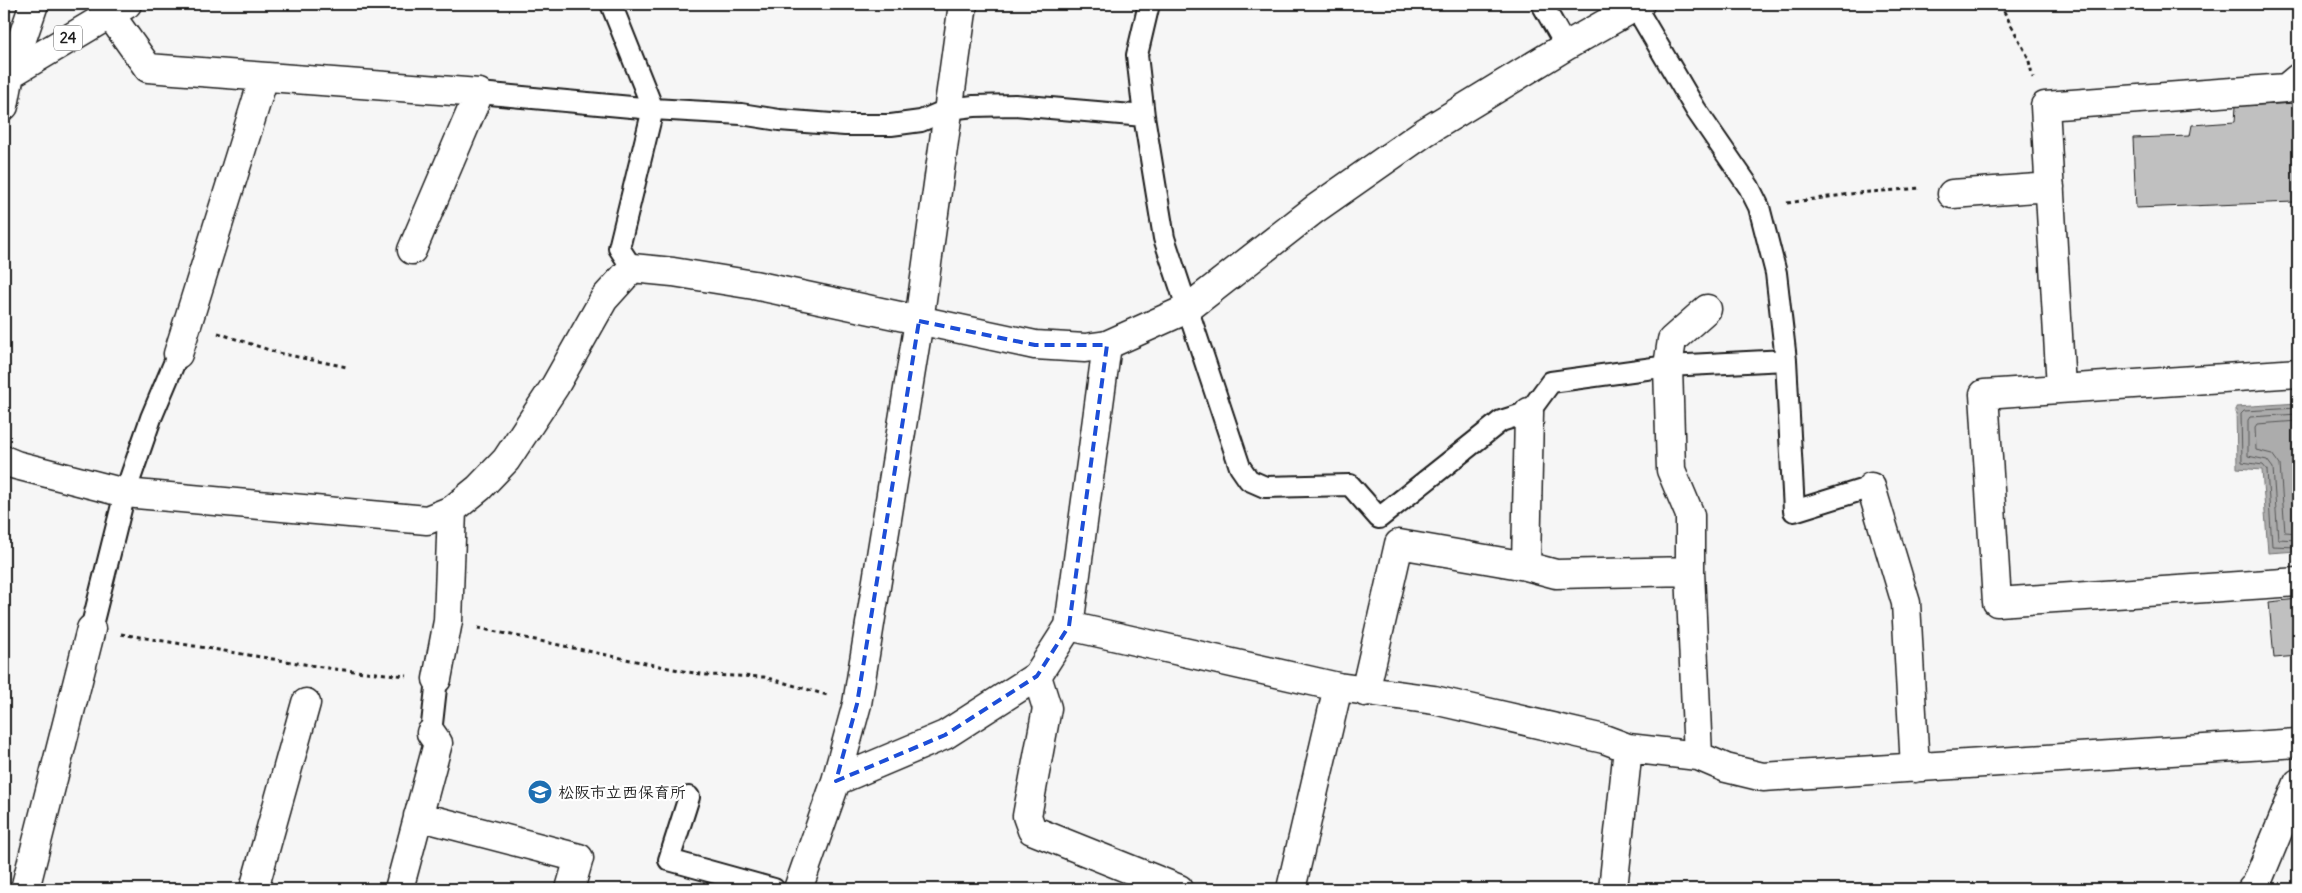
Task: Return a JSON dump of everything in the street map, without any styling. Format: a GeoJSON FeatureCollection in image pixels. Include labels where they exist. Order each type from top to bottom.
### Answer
{"type":"FeatureCollection","features":[{"type":"Feature","properties":{"kind":"street"},"geometry":{"type":"LineString","coordinates":[[4,106],[10,74],[34,4]]}},
{"type":"Feature","properties":{"kind":"street"},"geometry":{"type":"LineString","coordinates":[[798,889],[836,781],[857,704],[919,321],[964,4]]}},
{"type":"Feature","properties":{"kind":"street"},"geometry":{"type":"LineString","coordinates":[[4,460],[16,465],[125,493],[426,520],[452,510],[479,488],[506,460],[555,386],[604,299],[632,268],[673,272],[754,285],[1035,345],[1085,348],[1107,345],[1187,309],[1315,209],[1417,138],[1566,46],[1638,5]]}},
{"type":"Feature","properties":{"kind":"street"},"geometry":{"type":"LineString","coordinates":[[118,9],[148,68],[479,93],[412,250]]}},
{"type":"Feature","properties":{"kind":"street","name":"24"},"geometry":{"type":"LineString","coordinates":[[10,74],[118,9]]}},
{"type":"Feature","properties":{"kind":"street"},"geometry":{"type":"LineString","coordinates":[[178,354],[264,77]]}},
{"type":"Feature","properties":{"kind":"street"},"geometry":{"type":"LineString","coordinates":[[2061,388],[2045,106],[2286,88],[2298,78]]}},
{"type":"Feature","properties":{"kind":"street"},"geometry":{"type":"LineString","coordinates":[[1952,194],[2050,187]]}},
{"type":"Feature","properties":{"kind":"street"},"geometry":{"type":"LineString","coordinates":[[1698,756],[1690,571],[1690,515],[1671,470],[1668,366],[1672,340],[1707,308]]}},
{"type":"Feature","properties":{"kind":"street"},"geometry":{"type":"LineString","coordinates":[[836,781],[945,735],[1037,676],[1069,626],[1107,345]]}},
{"type":"Feature","properties":{"kind":"street"},"geometry":{"type":"LineString","coordinates":[[2298,373],[1984,394],[1997,602],[2298,582]]}},
{"type":"Feature","properties":{"kind":"street"},"geometry":{"type":"LineString","coordinates":[[1526,566],[1529,412]]}},
{"type":"Feature","properties":{"kind":"street"},"geometry":{"type":"LineString","coordinates":[[1871,487],[1906,603],[1915,768]]}},
{"type":"Feature","properties":{"kind":"street"},"geometry":{"type":"LineString","coordinates":[[437,679],[448,621],[452,510]]}},
{"type":"Feature","properties":{"kind":"street"},"geometry":{"type":"LineString","coordinates":[[1365,692],[1399,544],[1526,566],[1556,574],[1690,571]]}},
{"type":"Feature","properties":{"kind":"street"},"geometry":{"type":"LineString","coordinates":[[1069,626],[1338,687],[1434,700],[1604,739],[1628,748],[1698,756],[1726,768],[1763,777],[2298,743]]}},
{"type":"Feature","properties":{"kind":"street"},"geometry":{"type":"LineString","coordinates":[[25,889],[91,629]]}},
{"type":"Feature","properties":{"kind":"street"},"geometry":{"type":"LineString","coordinates":[[1037,676],[1047,708],[1027,816],[1032,830],[1179,889]]}},
{"type":"Feature","properties":{"kind":"street"},"geometry":{"type":"LineString","coordinates":[[1291,889],[1338,687]]}},
{"type":"Feature","properties":{"kind":"street"},"geometry":{"type":"LineString","coordinates":[[254,889],[306,703]]}},
{"type":"Feature","properties":{"kind":"street"},"geometry":{"type":"LineString","coordinates":[[399,889],[438,743],[431,732]]}},
{"type":"Feature","properties":{"kind":"street"},"geometry":{"type":"LineString","coordinates":[[1613,889],[1628,748]]}},
{"type":"Feature","properties":{"kind":"street"},"geometry":{"type":"LineString","coordinates":[[2252,889],[2256,885],[2298,783]]}},
{"type":"Feature","properties":{"kind":"street"},"geometry":{"type":"LineString","coordinates":[[418,816],[578,858],[570,889]]}},
{"type":"Feature","properties":{"kind":"lane"},"geometry":{"type":"LineString","coordinates":[[611,4],[653,109],[619,248],[632,268]]}},
{"type":"Feature","properties":{"kind":"lane"},"geometry":{"type":"LineString","coordinates":[[1149,4],[1137,55],[1144,116],[1164,238],[1240,467],[1249,480],[1265,487],[1350,485],[1379,518],[1501,421],[1529,412],[1551,382],[1668,366],[1786,360]]}},
{"type":"Feature","properties":{"kind":"lane"},"geometry":{"type":"LineString","coordinates":[[1542,4],[1566,46]]}},
{"type":"Feature","properties":{"kind":"lane"},"geometry":{"type":"LineString","coordinates":[[1638,5],[1696,110],[1749,187],[1759,207],[1776,273],[1786,360],[1794,511],[1871,487]]}},
{"type":"Feature","properties":{"kind":"lane"},"geometry":{"type":"LineString","coordinates":[[479,93],[653,109],[741,114],[779,120],[864,125],[891,125],[920,121],[949,109],[974,106],[1015,105],[1144,116]]}},
{"type":"Feature","properties":{"kind":"lane"},"geometry":{"type":"LineString","coordinates":[[91,629],[125,493],[151,418],[178,354]]}},
{"type":"Feature","properties":{"kind":"lane"},"geometry":{"type":"LineString","coordinates":[[431,732],[437,679]]}},
{"type":"Feature","properties":{"kind":"lane"},"geometry":{"type":"LineString","coordinates":[[689,797],[669,860],[774,889]]}},
{"type":"Feature","properties":{"kind":"path"},"geometry":{"type":"LineString","coordinates":[[2000,4],[2028,57],[2036,89],[2045,106]]}},
{"type":"Feature","properties":{"kind":"path"},"geometry":{"type":"LineString","coordinates":[[1759,207],[1856,193],[1947,186],[1952,194]]}},
{"type":"Feature","properties":{"kind":"path"},"geometry":{"type":"LineString","coordinates":[[187,322],[278,353],[348,367]]}},
{"type":"Feature","properties":{"kind":"path"},"geometry":{"type":"LineString","coordinates":[[448,621],[688,672],[707,675],[764,677],[857,704]]}},
{"type":"Feature","properties":{"kind":"path"},"geometry":{"type":"LineString","coordinates":[[91,629],[334,669],[437,679]]}},
{"type":"Feature","properties":{"kind":"highlighted area"},"geometry":{"type":"Polygon","coordinates":[[[919,321],[1035,345],[1107,345],[1069,626],[1037,676],[945,735],[836,781],[857,704],[919,321]]]}},
{"type":"Feature","properties":{"kind":"water"},"geometry":{"type":"Polygon","coordinates":[[[2298,403],[2298,551],[2268,553],[2262,470],[2237,468],[2236,407],[2298,403]]]}},
{"type":"Feature","properties":{"kind":"building"},"geometry":{"type":"Polygon","coordinates":[[[2298,103],[2298,305],[2294,202],[2136,208],[2133,138],[2190,136],[2192,125],[2235,122],[2236,106],[2298,103]]]}},
{"type":"Feature","properties":{"kind":"building"},"geometry":{"type":"Polygon","coordinates":[[[2298,599],[2298,656],[2274,658],[2269,602],[2298,599]]]}},
{"type":"Feature","properties":{"kind":"place","name":"松阪市立西保育所"},"geometry":{"type":"Point","coordinates":[540,792]}}]}
